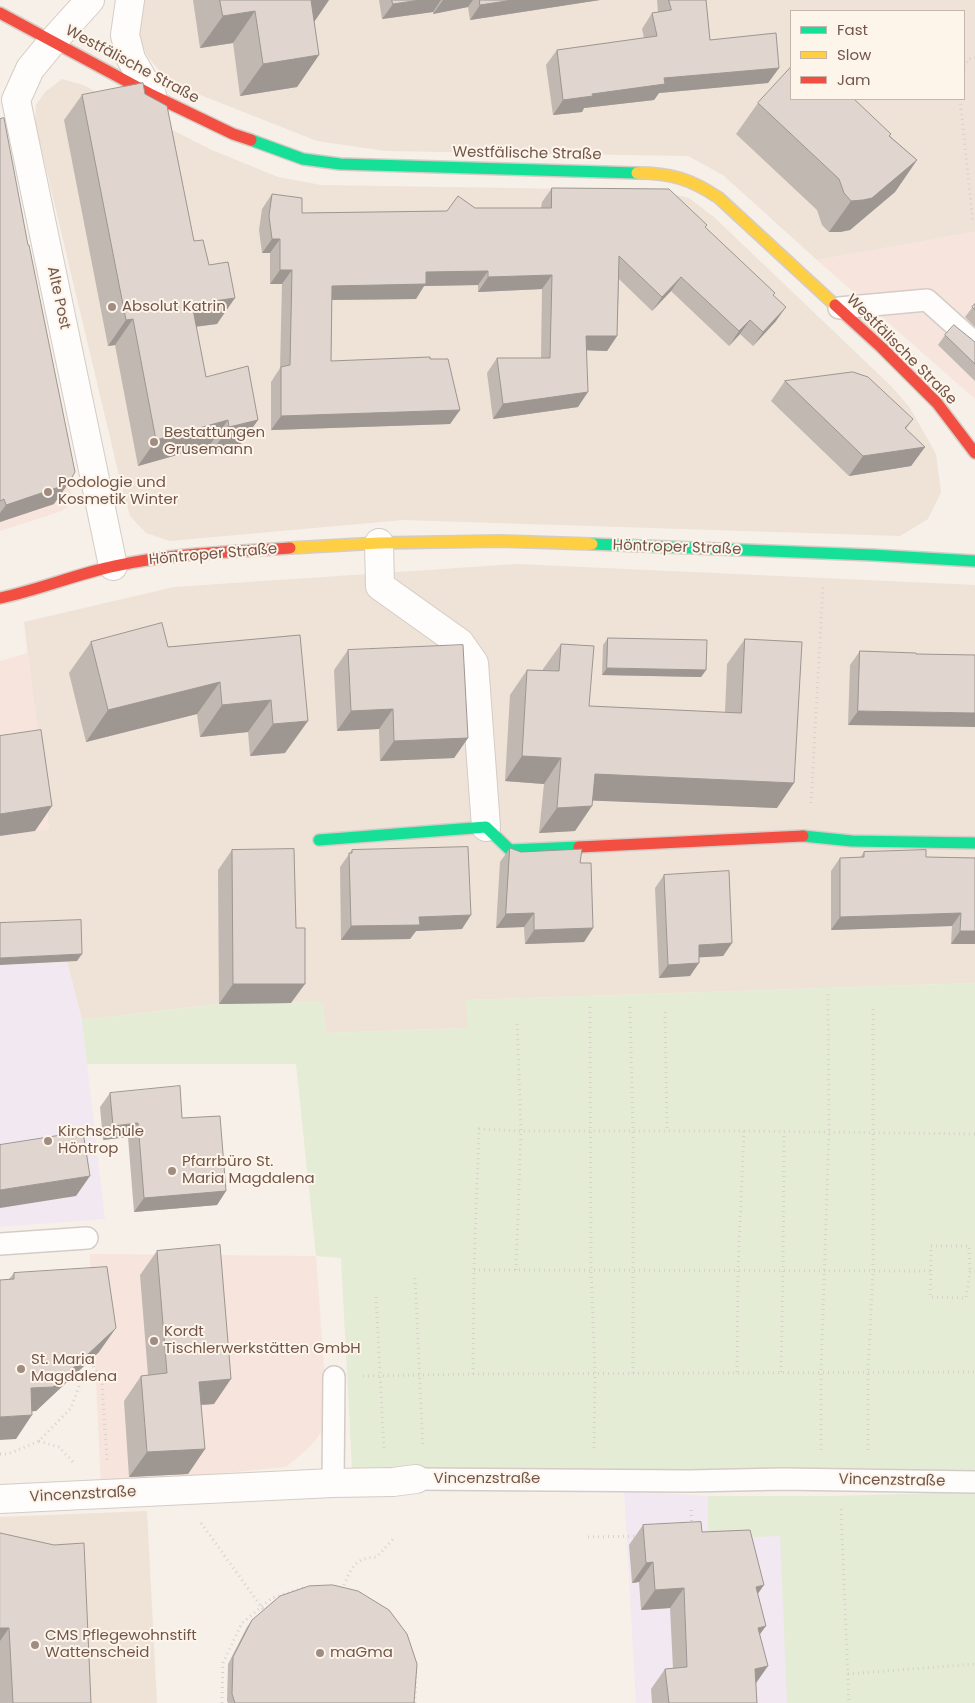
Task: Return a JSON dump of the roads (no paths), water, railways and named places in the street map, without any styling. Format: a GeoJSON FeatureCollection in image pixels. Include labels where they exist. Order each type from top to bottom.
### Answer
{"type":"FeatureCollection","features":[{"type":"Feature","properties":{"kind":"street","name":"Alte Post"},"geometry":{"type":"LineString","coordinates":[[90,0],[53,40],[30,69],[16,100],[113,566]]}},
{"type":"Feature","properties":{"kind":"street"},"geometry":{"type":"LineString","coordinates":[[130,0],[125,35],[131,59],[152,95]]}},
{"type":"Feature","properties":{"kind":"street","name":"Westfälische Straße"},"geometry":{"type":"LineString","coordinates":[[0,13],[152,95],[233,134],[303,160],[349,165],[625,172],[675,175],[691,180],[719,198],[839,308],[937,403],[975,453]]}},
{"type":"Feature","properties":{"kind":"street","name":"Höntroper Straße"},"geometry":{"type":"LineString","coordinates":[[0,598],[20,594],[113,566],[168,556],[379,543],[500,541],[872,555],[975,561]]}},
{"type":"Feature","properties":{"kind":"street"},"geometry":{"type":"LineString","coordinates":[[379,543],[380,586],[460,643],[474,663],[486,827],[510,850],[810,836],[852,841],[975,843]]}},
{"type":"Feature","properties":{"kind":"street","name":"Höntroper Straße"},"geometry":{"type":"LineString","coordinates":[[0,605],[20,594]]}},
{"type":"Feature","properties":{"kind":"street"},"geometry":{"type":"LineString","coordinates":[[319,840],[486,827]]}},
{"type":"Feature","properties":{"kind":"street","name":"Vincenzstraße"},"geometry":{"type":"LineString","coordinates":[[0,1499],[333,1483],[393,1482],[420,1466]]}},
{"type":"Feature","properties":{"kind":"lane"},"geometry":{"type":"LineString","coordinates":[[839,308],[927,300],[975,343]]}},
{"type":"Feature","properties":{"kind":"lane"},"geometry":{"type":"LineString","coordinates":[[0,1244],[87,1238]]}},
{"type":"Feature","properties":{"kind":"lane"},"geometry":{"type":"LineString","coordinates":[[333,1483],[334,1377]]}},
{"type":"Feature","properties":{"kind":"lane","name":"Vincenzstraße"},"geometry":{"type":"LineString","coordinates":[[420,1466],[689,1481],[783,1479],[975,1482]]}},
{"type":"Feature","properties":{"kind":"place","name":"Absolut Katrin"},"geometry":{"type":"Point","coordinates":[112,307]}},
{"type":"Feature","properties":{"kind":"place","name":"Bestattungen Grusemann"},"geometry":{"type":"Point","coordinates":[154,442]}},
{"type":"Feature","properties":{"kind":"place","name":"Podologie und Kosmetik Winter"},"geometry":{"type":"Point","coordinates":[48,492]}},
{"type":"Feature","properties":{"kind":"place","name":"Kirchschule Höntrop"},"geometry":{"type":"Point","coordinates":[48,1141]}},
{"type":"Feature","properties":{"kind":"place","name":"Pfarrbüro St. Maria Magdalena"},"geometry":{"type":"Point","coordinates":[172,1171]}},
{"type":"Feature","properties":{"kind":"place","name":"Kordt Tischlerwerkstätten GmbH"},"geometry":{"type":"Point","coordinates":[154,1341]}},
{"type":"Feature","properties":{"kind":"place","name":"St. Maria Magdalena"},"geometry":{"type":"Point","coordinates":[21,1369]}},
{"type":"Feature","properties":{"kind":"place","name":"CMS Pflegewohnstift Wattenscheid"},"geometry":{"type":"Point","coordinates":[35,1645]}},
{"type":"Feature","properties":{"kind":"place","name":"maGma"},"geometry":{"type":"Point","coordinates":[320,1653]}}]}
